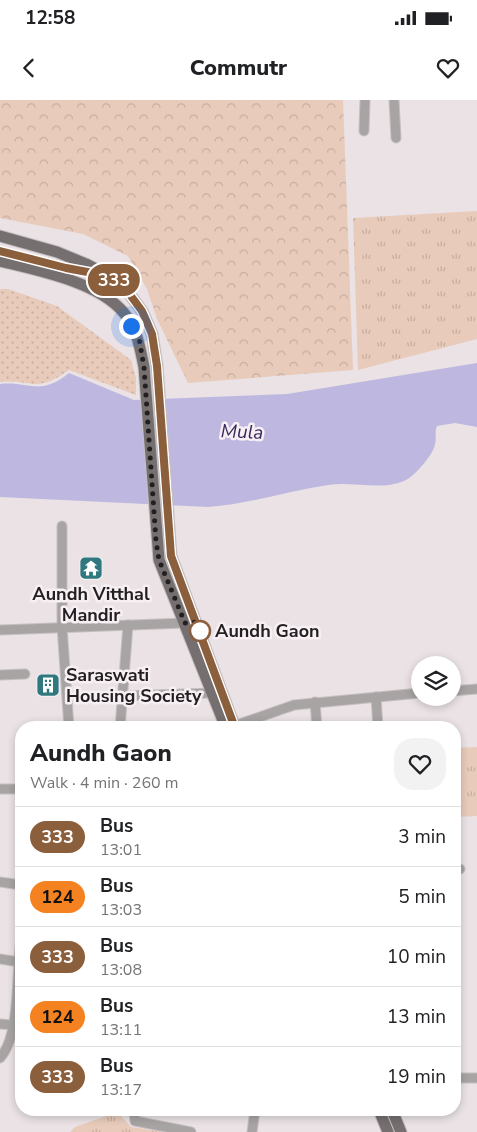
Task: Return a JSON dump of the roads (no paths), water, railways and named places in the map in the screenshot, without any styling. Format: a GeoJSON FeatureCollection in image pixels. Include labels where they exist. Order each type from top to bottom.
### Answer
{"type":"FeatureCollection","features":[{"type":"Feature","properties":{"kind":"main road"},"geometry":{"type":"LineString","coordinates":[[0,236],[57,252],[109,276],[128,292],[142,311],[152,334],[157,366],[168,540],[171,556],[197,622],[230,721]]}},
{"type":"Feature","properties":{"kind":"main road"},"geometry":{"type":"LineString","coordinates":[[0,261],[48,273],[104,296],[124,312],[139,338],[144,367],[156,541],[159,560],[212,693],[228,721]]}},
{"type":"Feature","properties":{"kind":"main road"},"geometry":{"type":"LineString","coordinates":[[185,623],[197,622]]}},
{"type":"Feature","properties":{"kind":"main road"},"geometry":{"type":"LineString","coordinates":[[381,1116],[388,1132]]}},
{"type":"Feature","properties":{"kind":"main road"},"geometry":{"type":"LineString","coordinates":[[394,1116],[401,1132]]}},
{"type":"Feature","properties":{"kind":"street"},"geometry":{"type":"LineString","coordinates":[[364,131],[365,100]]}},
{"type":"Feature","properties":{"kind":"street"},"geometry":{"type":"LineString","coordinates":[[394,100],[396,138]]}},
{"type":"Feature","properties":{"kind":"street"},"geometry":{"type":"LineString","coordinates":[[62,526],[62,626],[69,721]]}},
{"type":"Feature","properties":{"kind":"street"},"geometry":{"type":"LineString","coordinates":[[0,630],[62,626],[185,623]]}},
{"type":"Feature","properties":{"kind":"street"},"geometry":{"type":"LineString","coordinates":[[120,721],[128,625]]}},
{"type":"Feature","properties":{"kind":"street"},"geometry":{"type":"LineString","coordinates":[[0,675],[25,674]]}},
{"type":"Feature","properties":{"kind":"street"},"geometry":{"type":"LineString","coordinates":[[461,690],[477,689]]}},
{"type":"Feature","properties":{"kind":"street"},"geometry":{"type":"LineString","coordinates":[[122,696],[212,693]]}},
{"type":"Feature","properties":{"kind":"street"},"geometry":{"type":"LineString","coordinates":[[248,721],[294,704],[411,694]]}},
{"type":"Feature","properties":{"kind":"street"},"geometry":{"type":"LineString","coordinates":[[376,697],[378,721]]}},
{"type":"Feature","properties":{"kind":"street"},"geometry":{"type":"LineString","coordinates":[[315,702],[316,721]]}},
{"type":"Feature","properties":{"kind":"street"},"geometry":{"type":"LineString","coordinates":[[0,789],[15,789]]}},
{"type":"Feature","properties":{"kind":"street"},"geometry":{"type":"LineString","coordinates":[[0,882],[15,884]]}},
{"type":"Feature","properties":{"kind":"street"},"geometry":{"type":"LineString","coordinates":[[0,959],[15,961]]}},
{"type":"Feature","properties":{"kind":"street"},"geometry":{"type":"LineString","coordinates":[[0,1058],[6,1051],[15,1019]]}},
{"type":"Feature","properties":{"kind":"street"},"geometry":{"type":"LineString","coordinates":[[0,1024],[13,1025]]}},
{"type":"Feature","properties":{"kind":"street"},"geometry":{"type":"LineString","coordinates":[[461,1078],[477,1078]]}},
{"type":"Feature","properties":{"kind":"street"},"geometry":{"type":"LineString","coordinates":[[135,1116],[135,1121],[142,1124],[191,1132]]}},
{"type":"Feature","properties":{"kind":"street"},"geometry":{"type":"LineString","coordinates":[[252,1132],[254,1116]]}},
{"type":"Feature","properties":{"kind":"water","name":"Mula"},"geometry":{"type":"Polygon","coordinates":[[[477,363],[477,427],[455,423],[437,426],[436,442],[427,459],[408,479],[395,484],[376,486],[328,485],[208,507],[0,497],[0,384],[42,386],[59,380],[69,373],[134,400],[287,394],[477,363]]]}},
{"type":"Feature","properties":{"kind":"place","name":"Aundh Vitthal Mandir"},"geometry":{"type":"Point","coordinates":[91,568]}},
{"type":"Feature","properties":{"kind":"place","name":"Aundh Gaon"},"geometry":{"type":"Point","coordinates":[200,631]}},
{"type":"Feature","properties":{"kind":"place","name":"Saraswati Housing Society"},"geometry":{"type":"Point","coordinates":[48,685]}}]}
